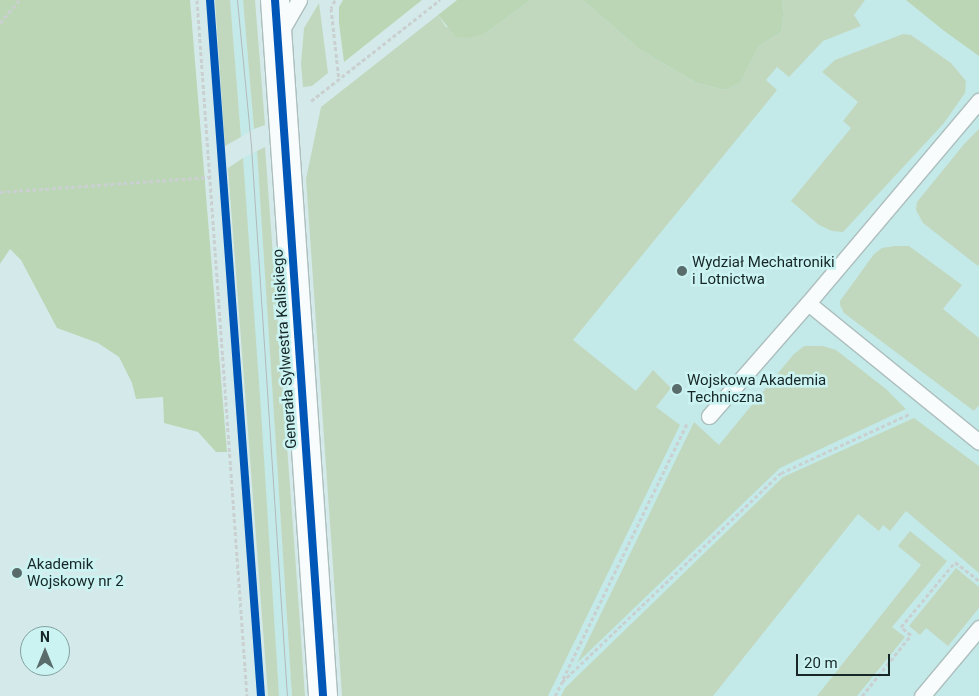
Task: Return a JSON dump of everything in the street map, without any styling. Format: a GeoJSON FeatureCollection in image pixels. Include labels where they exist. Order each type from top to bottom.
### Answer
{"type":"FeatureCollection","features":[{"type":"Feature","properties":{"kind":"street","name":"Generała Sylwestra Kaliskiego"},"geometry":{"type":"LineString","coordinates":[[275,0],[324,696]]}},
{"type":"Feature","properties":{"kind":"lane"},"geometry":{"type":"LineString","coordinates":[[278,36],[299,0]]}},
{"type":"Feature","properties":{"kind":"lane"},"geometry":{"type":"LineString","coordinates":[[709,416],[808,303],[979,101]]}},
{"type":"Feature","properties":{"kind":"lane"},"geometry":{"type":"LineString","coordinates":[[808,303],[979,442]]}},
{"type":"Feature","properties":{"kind":"lane"},"geometry":{"type":"LineString","coordinates":[[922,696],[979,628]]}},
{"type":"Feature","properties":{"kind":"path"},"geometry":{"type":"LineString","coordinates":[[0,23],[19,0]]}},
{"type":"Feature","properties":{"kind":"path"},"geometry":{"type":"LineString","coordinates":[[197,0],[247,696]]}},
{"type":"Feature","properties":{"kind":"path"},"geometry":{"type":"LineString","coordinates":[[334,0],[331,8],[339,81]]}},
{"type":"Feature","properties":{"kind":"path"},"geometry":{"type":"LineString","coordinates":[[310,110],[310,102],[440,0]]}},
{"type":"Feature","properties":{"kind":"path"},"geometry":{"type":"LineString","coordinates":[[0,192],[210,177]]}},
{"type":"Feature","properties":{"kind":"path"},"geometry":{"type":"LineString","coordinates":[[562,682],[781,473],[932,403]]}},
{"type":"Feature","properties":{"kind":"path"},"geometry":{"type":"LineString","coordinates":[[555,696],[686,426],[693,417],[709,416]]}},
{"type":"Feature","properties":{"kind":"path"},"geometry":{"type":"LineString","coordinates":[[862,696],[911,636],[901,627],[955,562],[979,581]]}},
{"type":"Feature","properties":{"kind":"shaded area"},"geometry":{"type":"Polygon","coordinates":[[[230,0],[243,0],[254,129],[241,137],[230,0]]]}},
{"type":"Feature","properties":{"kind":"shaded area","name":"Wojskowa Akademia Techniczna"},"geometry":{"type":"Polygon","coordinates":[[[457,0],[979,0],[979,696],[396,696],[457,0]]]}},
{"type":"Feature","properties":{"kind":"shaded area"},"geometry":{"type":"Polygon","coordinates":[[[257,151],[292,696],[279,696],[243,158],[257,151]]]}},
{"type":"Feature","properties":{"kind":"green space"},"geometry":{"type":"Polygon","coordinates":[[[0,0],[190,0],[227,452],[216,452],[198,432],[164,423],[163,397],[136,399],[132,383],[119,357],[98,343],[57,328],[21,260],[10,249],[0,264],[0,0]]]}},
{"type":"Feature","properties":{"kind":"green space"},"geometry":{"type":"Polygon","coordinates":[[[215,0],[230,0],[241,137],[225,146],[215,0]]]}},
{"type":"Feature","properties":{"kind":"green space"},"geometry":{"type":"Polygon","coordinates":[[[243,0],[255,0],[265,125],[254,129],[243,0]]]}},
{"type":"Feature","properties":{"kind":"green space"},"geometry":{"type":"Polygon","coordinates":[[[343,0],[422,0],[344,62],[339,23],[339,7],[343,0]]]}},
{"type":"Feature","properties":{"kind":"green space"},"geometry":{"type":"Polygon","coordinates":[[[457,0],[531,0],[484,34],[468,38],[456,37],[438,15],[457,0]]]}},
{"type":"Feature","properties":{"kind":"green space"},"geometry":{"type":"Polygon","coordinates":[[[531,0],[583,0],[639,49],[697,83],[725,90],[740,83],[759,46],[781,32],[784,14],[782,0],[865,0],[854,15],[861,26],[823,41],[789,77],[777,67],[766,80],[777,90],[573,340],[636,391],[653,370],[671,388],[656,407],[680,425],[548,696],[342,696],[306,179],[321,107],[438,15],[446,27],[484,34],[531,0]]]}},
{"type":"Feature","properties":{"kind":"green space"},"geometry":{"type":"Polygon","coordinates":[[[583,0],[782,0],[784,14],[781,32],[759,46],[740,83],[725,90],[697,83],[639,49],[583,0]]]}},
{"type":"Feature","properties":{"kind":"green space"},"geometry":{"type":"Polygon","coordinates":[[[906,0],[979,0],[979,56],[943,30],[906,0]]]}},
{"type":"Feature","properties":{"kind":"green space"},"geometry":{"type":"Polygon","coordinates":[[[319,3],[328,73],[312,86],[303,87],[301,64],[304,28],[319,3]]]}},
{"type":"Feature","properties":{"kind":"green space"},"geometry":{"type":"Polygon","coordinates":[[[903,34],[911,35],[951,63],[966,81],[965,93],[944,123],[843,232],[832,231],[819,225],[791,201],[851,128],[843,121],[858,102],[822,72],[835,60],[903,34]]]}},
{"type":"Feature","properties":{"kind":"green space"},"geometry":{"type":"Polygon","coordinates":[[[979,129],[978,266],[923,223],[916,210],[917,202],[965,143],[979,129]]]}},
{"type":"Feature","properties":{"kind":"green space"},"geometry":{"type":"Polygon","coordinates":[[[265,147],[305,696],[292,696],[257,151],[265,147]]]}},
{"type":"Feature","properties":{"kind":"green space"},"geometry":{"type":"Polygon","coordinates":[[[243,158],[279,696],[268,696],[228,168],[243,158]]]}},
{"type":"Feature","properties":{"kind":"green space"},"geometry":{"type":"Polygon","coordinates":[[[909,246],[962,285],[943,309],[979,338],[979,405],[974,411],[844,313],[840,305],[840,301],[874,254],[882,248],[909,246]]]}},
{"type":"Feature","properties":{"kind":"green space"},"geometry":{"type":"Polygon","coordinates":[[[804,346],[823,346],[836,350],[886,389],[906,409],[780,468],[577,663],[694,422],[719,445],[793,355],[804,346]]]}},
{"type":"Feature","properties":{"kind":"green space"},"geometry":{"type":"Polygon","coordinates":[[[914,418],[979,466],[979,573],[906,511],[890,531],[883,525],[879,531],[858,514],[713,696],[561,696],[565,688],[783,477],[914,418]]]}},
{"type":"Feature","properties":{"kind":"green space"},"geometry":{"type":"Polygon","coordinates":[[[910,531],[947,561],[892,627],[905,637],[857,696],[817,696],[921,565],[898,546],[910,531]]]}},
{"type":"Feature","properties":{"kind":"green space"},"geometry":{"type":"Polygon","coordinates":[[[956,568],[979,587],[979,608],[948,646],[926,628],[920,635],[909,626],[956,568]]]}},
{"type":"Feature","properties":{"kind":"tram line"},"geometry":{"type":"LineString","coordinates":[[237,0],[251,146],[287,696]]}},
{"type":"Feature","properties":{"kind":"cycle path"},"geometry":{"type":"LineString","coordinates":[[210,0],[261,696]]}},
{"type":"Feature","properties":{"kind":"cycle path"},"geometry":{"type":"LineString","coordinates":[[275,0],[323,696]]}},
{"type":"Feature","properties":{"kind":"place","name":"Wydział Mechatroniki i Lotnictwa"},"geometry":{"type":"Point","coordinates":[682,271]}},
{"type":"Feature","properties":{"kind":"place","name":"Wojskowa Akademia Techniczna"},"geometry":{"type":"Point","coordinates":[677,389]}},
{"type":"Feature","properties":{"kind":"place","name":"Akademik Wojskowy nr 2"},"geometry":{"type":"Point","coordinates":[17,573]}}]}
